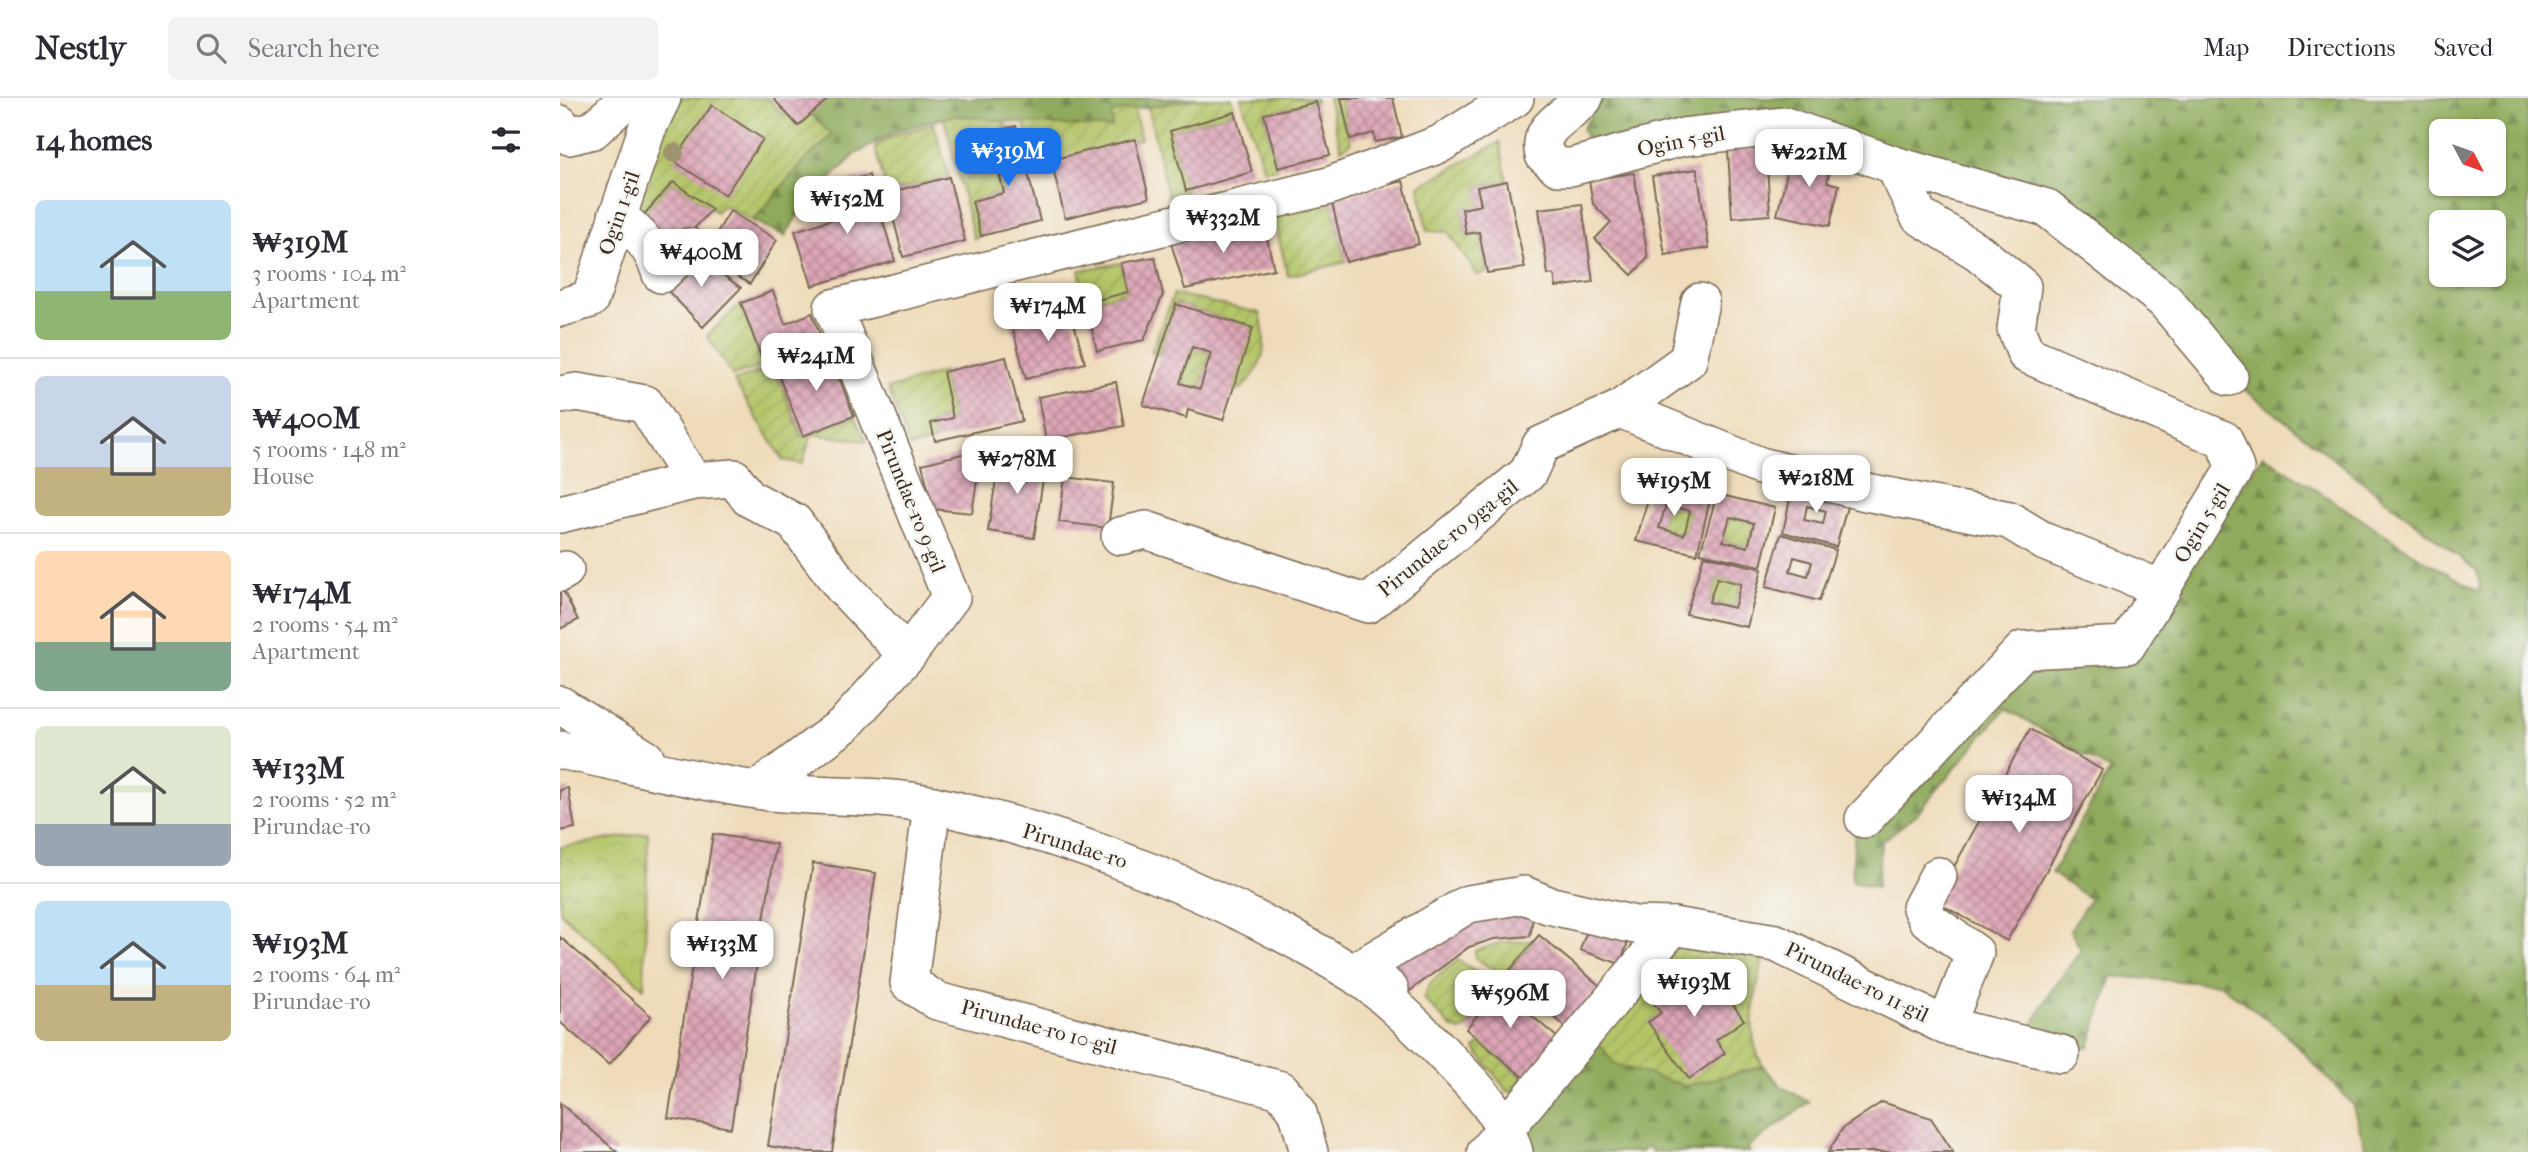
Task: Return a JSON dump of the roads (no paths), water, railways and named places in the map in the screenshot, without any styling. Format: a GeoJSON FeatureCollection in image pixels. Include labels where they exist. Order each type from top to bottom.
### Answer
{"type":"FeatureCollection","features":[{"type":"Feature","properties":{"kind":"street"},"geometry":{"type":"LineString","coordinates":[[560,124],[569,136],[593,130],[628,98]]}},
{"type":"Feature","properties":{"kind":"street","name":"Ogin 1-gil"},"geometry":{"type":"LineString","coordinates":[[560,308],[590,299],[647,129],[662,98]]}},
{"type":"Feature","properties":{"kind":"street","name":"Pirundae-ro 9-gil"},"geometry":{"type":"LineString","coordinates":[[757,790],[845,724],[907,655],[951,597],[833,308],[1329,187],[1440,144],[1515,98]]}},
{"type":"Feature","properties":{"kind":"street","name":"Ogin 5-gil"},"geometry":{"type":"LineString","coordinates":[[1584,98],[1549,128],[1542,141],[1544,155],[1558,167],[1571,167],[1683,136],[1784,126],[1894,165],[2047,208],[2165,301],[2229,377]]}},
{"type":"Feature","properties":{"kind":"street","name":"Ogin 5-gil"},"geometry":{"type":"LineString","coordinates":[[1864,818],[2023,650],[2127,645],[2235,468],[2224,440],[2026,354],[2016,329],[2022,287],[1978,252],[1919,216],[1894,165]]}},
{"type":"Feature","properties":{"kind":"street"},"geometry":{"type":"LineString","coordinates":[[617,216],[640,233],[656,257],[661,274],[689,247]]}},
{"type":"Feature","properties":{"kind":"street","name":"Pirundae-ro 9ga-gil"},"geometry":{"type":"LineString","coordinates":[[1120,536],[1146,530],[1368,604],[1528,473],[1541,445],[1620,409],[1688,360],[1700,302]]}},
{"type":"Feature","properties":{"kind":"street"},"geometry":{"type":"LineString","coordinates":[[560,395],[577,392],[645,404],[693,481]]}},
{"type":"Feature","properties":{"kind":"street"},"geometry":{"type":"LineString","coordinates":[[1620,409],[1760,466],[2009,520],[2045,542],[2162,589]]}},
{"type":"Feature","properties":{"kind":"street"},"geometry":{"type":"LineString","coordinates":[[560,514],[693,481],[734,478],[750,498],[794,522],[842,586],[907,655]]}},
{"type":"Feature","properties":{"kind":"street"},"geometry":{"type":"LineString","coordinates":[[560,705],[664,771]]}},
{"type":"Feature","properties":{"kind":"street","name":"Pirundae-ro"},"geometry":{"type":"LineString","coordinates":[[560,750],[757,790],[932,805],[1112,855],[1144,868],[1247,917],[1355,975],[1410,1020],[1461,1072],[1503,1144],[1673,926]]}},
{"type":"Feature","properties":{"kind":"street","name":"Pirundae-ro 10-gil"},"geometry":{"type":"LineString","coordinates":[[932,805],[909,984],[937,1001],[1281,1090],[1297,1110],[1309,1152]]}},
{"type":"Feature","properties":{"kind":"street"},"geometry":{"type":"LineString","coordinates":[[1144,868],[1184,864],[1311,931],[1364,966],[1447,1041]]}},
{"type":"Feature","properties":{"kind":"street"},"geometry":{"type":"LineString","coordinates":[[1938,876],[1922,908],[1926,918],[1975,953],[1946,1026]]}},
{"type":"Feature","properties":{"kind":"street","name":"Pirundae-ro 11-gil"},"geometry":{"type":"LineString","coordinates":[[1364,966],[1468,904],[1524,895],[1548,905],[1634,925],[1673,926],[1776,943],[1946,1026],[2061,1054]]}}]}
